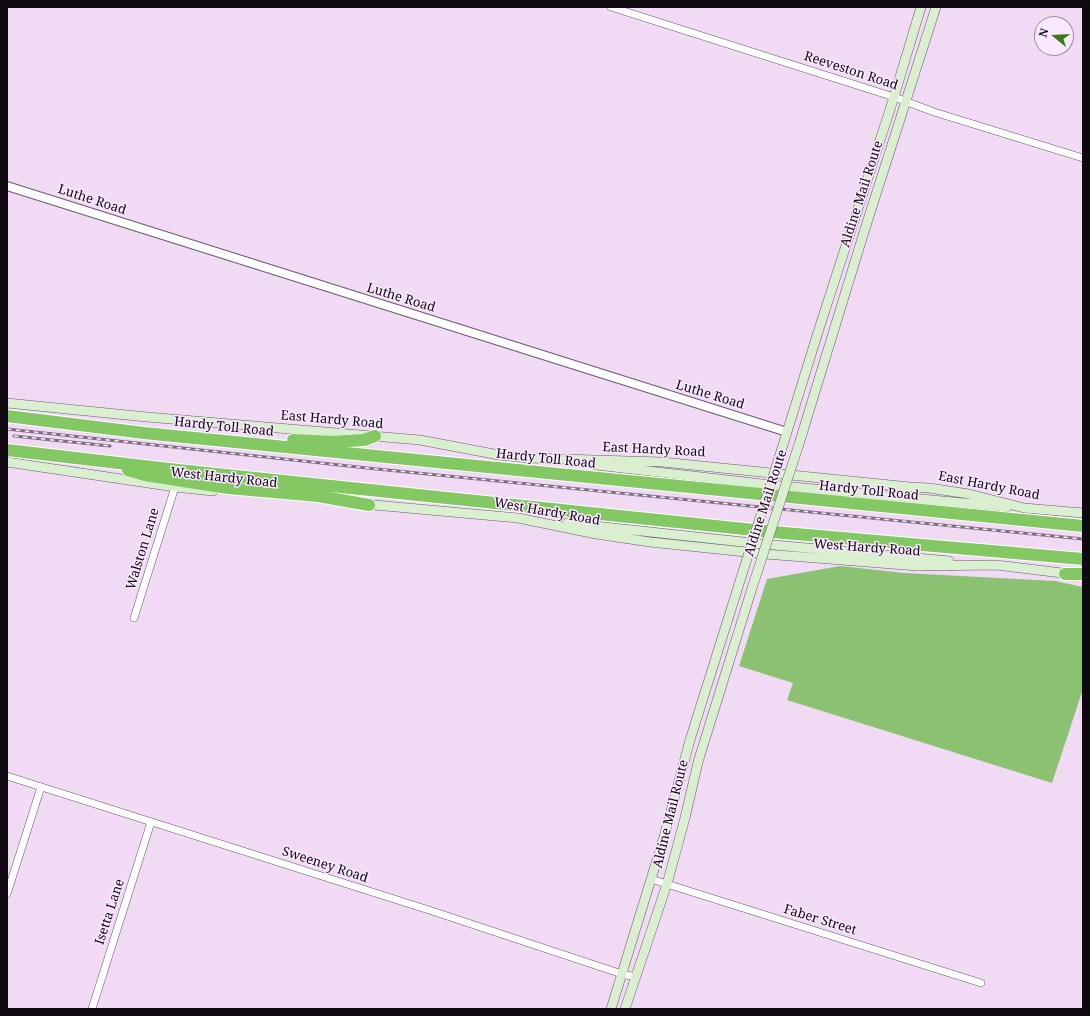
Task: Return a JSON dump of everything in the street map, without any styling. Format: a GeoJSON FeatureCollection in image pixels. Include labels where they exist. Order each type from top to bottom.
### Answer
{"type":"FeatureCollection","features":[{"type":"Feature","properties":{"kind":"highway"},"geometry":{"type":"LineString","coordinates":[[7,415],[118,423],[286,440],[333,442],[364,440],[375,436]]}},
{"type":"Feature","properties":{"kind":"highway","name":"Hardy Toll Road"},"geometry":{"type":"LineString","coordinates":[[7,415],[144,433],[1083,526]]}},
{"type":"Feature","properties":{"kind":"highway"},"geometry":{"type":"LineString","coordinates":[[7,450],[96,461],[773,532],[1083,559]]}},
{"type":"Feature","properties":{"kind":"highway"},"geometry":{"type":"LineString","coordinates":[[96,461],[145,475],[228,488],[318,496],[369,505]]}},
{"type":"Feature","properties":{"kind":"highway"},"geometry":{"type":"LineString","coordinates":[[1065,574],[1083,576]]}},
{"type":"Feature","properties":{"kind":"main road","name":"Aldine Mail Route"},"geometry":{"type":"LineString","coordinates":[[611,1009],[664,837],[676,787],[711,672],[851,228],[894,97],[921,7]]}},
{"type":"Feature","properties":{"kind":"main road","name":"Aldine Mail Route"},"geometry":{"type":"LineString","coordinates":[[625,1009],[667,884],[698,762],[936,7]]}},
{"type":"Feature","properties":{"kind":"main road"},"geometry":{"type":"LineString","coordinates":[[851,228],[864,232]]}},
{"type":"Feature","properties":{"kind":"main road"},"geometry":{"type":"LineString","coordinates":[[819,329],[833,333]]}},
{"type":"Feature","properties":{"kind":"main road","name":"East Hardy Road"},"geometry":{"type":"LineString","coordinates":[[7,404],[420,440],[499,455],[529,458],[662,462],[929,488],[969,494],[1024,508],[1083,513]]}},
{"type":"Feature","properties":{"kind":"main road"},"geometry":{"type":"LineString","coordinates":[[529,458],[771,485],[1024,508]]}},
{"type":"Feature","properties":{"kind":"main road","name":"West Hardy Road"},"geometry":{"type":"LineString","coordinates":[[7,462],[175,487],[518,518],[596,534],[650,542],[765,554],[918,566],[996,565],[1065,574]]}},
{"type":"Feature","properties":{"kind":"main road"},"geometry":{"type":"LineString","coordinates":[[518,518],[752,543],[996,565]]}},
{"type":"Feature","properties":{"kind":"main road"},"geometry":{"type":"LineString","coordinates":[[711,672],[726,674]]}},
{"type":"Feature","properties":{"kind":"main road"},"geometry":{"type":"LineString","coordinates":[[676,787],[691,790]]}},
{"type":"Feature","properties":{"kind":"street","name":"Reeveston Road"},"geometry":{"type":"LineString","coordinates":[[611,7],[894,97],[934,112],[1083,158]]}},
{"type":"Feature","properties":{"kind":"street","name":"Luthe Road"},"geometry":{"type":"LineString","coordinates":[[7,186],[787,432]]}},
{"type":"Feature","properties":{"kind":"street","name":"Walston Lane"},"geometry":{"type":"LineString","coordinates":[[134,618],[175,487]]}},
{"type":"Feature","properties":{"kind":"street","name":"Sweeney Road"},"geometry":{"type":"LineString","coordinates":[[7,776],[432,911],[622,974],[636,977]]}},
{"type":"Feature","properties":{"kind":"street"},"geometry":{"type":"LineString","coordinates":[[7,894],[40,787]]}},
{"type":"Feature","properties":{"kind":"street","name":"Isetta Lane"},"geometry":{"type":"LineString","coordinates":[[92,1009],[151,822]]}},
{"type":"Feature","properties":{"kind":"street","name":"Faber Street"},"geometry":{"type":"LineString","coordinates":[[651,880],[981,983]]}},
{"type":"Feature","properties":{"kind":"green space"},"geometry":{"type":"Polygon","coordinates":[[[840,566],[904,573],[1055,581],[1083,587],[1083,689],[1052,783],[787,700],[793,683],[739,666],[767,579],[840,566]]]}},
{"type":"Feature","properties":{"kind":"railway"},"geometry":{"type":"LineString","coordinates":[[7,429],[367,468],[1083,539]]}},
{"type":"Feature","properties":{"kind":"railway"},"geometry":{"type":"LineString","coordinates":[[14,436],[110,446]]}}]}
